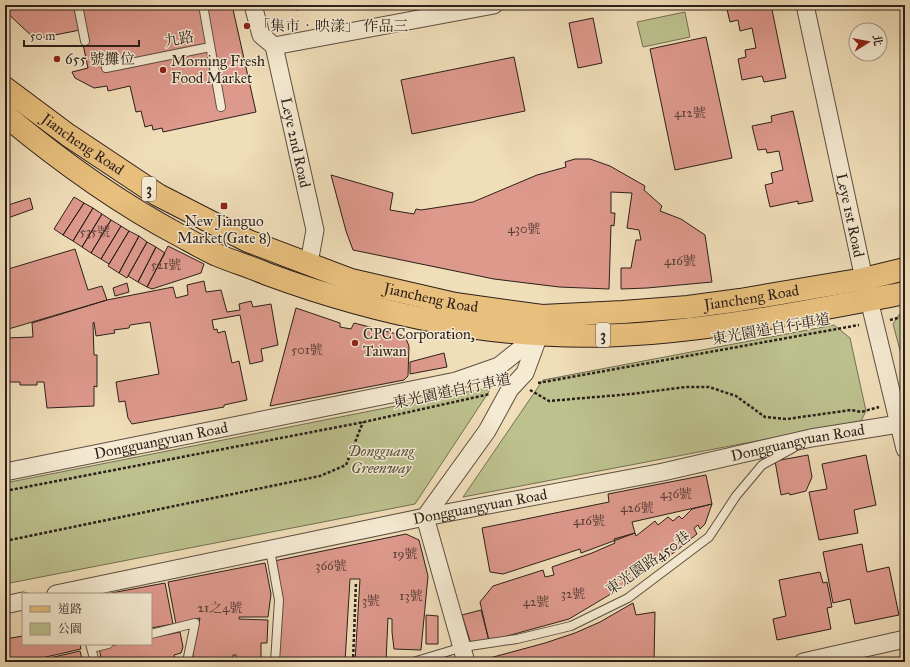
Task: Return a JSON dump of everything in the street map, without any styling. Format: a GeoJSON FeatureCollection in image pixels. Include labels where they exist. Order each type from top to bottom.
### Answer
{"type":"FeatureCollection","features":[{"type":"Feature","properties":{"kind":"main road","name":"Jiancheng Road"},"geometry":{"type":"LineString","coordinates":[[5,88],[68,135],[158,195],[248,241],[351,280],[540,325],[619,335],[722,326],[905,293]]}},
{"type":"Feature","properties":{"kind":"main road","name":"Jiancheng Road"},"geometry":{"type":"LineString","coordinates":[[5,116],[82,174],[150,219],[217,255],[303,287],[362,304],[440,322],[502,332],[540,325],[688,307],[864,279],[905,269]]}},
{"type":"Feature","properties":{"kind":"street"},"geometry":{"type":"LineString","coordinates":[[253,5],[261,35],[274,46],[430,11],[494,5]]}},
{"type":"Feature","properties":{"kind":"street","name":"Leye 1st Road"},"geometry":{"type":"LineString","coordinates":[[805,5],[864,279],[902,423],[905,449]]}},
{"type":"Feature","properties":{"kind":"street","name":"Leye 2nd Road"},"geometry":{"type":"LineString","coordinates":[[274,46],[315,230],[309,263]]}},
{"type":"Feature","properties":{"kind":"street"},"geometry":{"type":"LineString","coordinates":[[465,654],[425,518],[517,388],[525,373],[540,325]]}},
{"type":"Feature","properties":{"kind":"street","name":"Dongguangyuan Road"},"geometry":{"type":"LineString","coordinates":[[5,472],[456,381],[499,366],[540,325]]}},
{"type":"Feature","properties":{"kind":"street","name":"Dongguangyuan Road"},"geometry":{"type":"LineString","coordinates":[[73,592],[425,518],[663,472],[811,438],[902,423]]}},
{"type":"Feature","properties":{"kind":"street"},"geometry":{"type":"LineString","coordinates":[[5,605],[22,601]]}},
{"type":"Feature","properties":{"kind":"street"},"geometry":{"type":"LineString","coordinates":[[803,662],[905,639]]}},
{"type":"Feature","properties":{"kind":"lane"},"geometry":{"type":"LineString","coordinates":[[78,5],[85,41]]}},
{"type":"Feature","properties":{"kind":"lane"},"geometry":{"type":"LineString","coordinates":[[203,5],[221,107]]}},
{"type":"Feature","properties":{"kind":"lane","name":"九路"},"geometry":{"type":"LineString","coordinates":[[106,68],[210,48]]}},
{"type":"Feature","properties":{"kind":"lane","name":"Leye 2nd Road"},"geometry":{"type":"LineString","coordinates":[[303,287],[309,263]]}},
{"type":"Feature","properties":{"kind":"lane","name":"東光園路450巷"},"geometry":{"type":"LineString","coordinates":[[413,662],[465,654],[517,639],[571,626],[628,598],[709,537],[736,496],[762,465],[811,438]]}},
{"type":"Feature","properties":{"kind":"lane"},"geometry":{"type":"LineString","coordinates":[[270,550],[279,600],[275,662]]}},
{"type":"Feature","properties":{"kind":"lane"},"geometry":{"type":"LineString","coordinates":[[152,634],[195,623],[186,662]]}},
{"type":"Feature","properties":{"kind":"lane"},"geometry":{"type":"LineString","coordinates":[[91,646],[95,662]]}},
{"type":"Feature","properties":{"kind":"path","name":"東光園道自行車道"},"geometry":{"type":"LineString","coordinates":[[5,490],[364,422],[517,388],[830,329],[875,323],[905,316]]}},
{"type":"Feature","properties":{"kind":"path"},"geometry":{"type":"LineString","coordinates":[[517,388],[549,401],[631,394],[686,386],[709,387],[736,396],[765,417],[787,419],[851,410],[861,412]]}},
{"type":"Feature","properties":{"kind":"path"},"geometry":{"type":"LineString","coordinates":[[5,541],[320,476],[346,465],[364,422]]}},
{"type":"Feature","properties":{"kind":"path"},"geometry":{"type":"LineString","coordinates":[[353,662],[356,582]]}},
{"type":"Feature","properties":{"kind":"green space"},"geometry":{"type":"Polygon","coordinates":[[[685,12],[690,37],[643,47],[637,22],[685,12]]]}},
{"type":"Feature","properties":{"kind":"green space"},"geometry":{"type":"Polygon","coordinates":[[[905,311],[905,369],[893,324],[901,312],[905,311]]]}},
{"type":"Feature","properties":{"kind":"green space"},"geometry":{"type":"Polygon","coordinates":[[[834,325],[850,338],[866,411],[861,421],[463,497],[543,380],[834,325]]]}},
{"type":"Feature","properties":{"kind":"green space","name":"Dongguang Greenway"},"geometry":{"type":"Polygon","coordinates":[[[492,387],[415,504],[5,584],[5,483],[492,387]]]}},
{"type":"Feature","properties":{"kind":"building","name":"Morning Fresh Food Market"},"geometry":{"type":"Polygon","coordinates":[[[5,5],[232,5],[256,112],[163,132],[162,128],[153,130],[152,125],[145,127],[141,111],[136,112],[130,86],[108,91],[107,86],[94,88],[75,78],[72,72],[88,68],[80,30],[35,39],[5,11],[5,5]]]}},
{"type":"Feature","properties":{"kind":"building"},"geometry":{"type":"Polygon","coordinates":[[[295,5],[321,5],[296,10],[295,5]]]}},
{"type":"Feature","properties":{"kind":"building"},"geometry":{"type":"Polygon","coordinates":[[[726,5],[771,5],[786,78],[764,82],[762,76],[742,80],[738,59],[746,57],[745,50],[756,48],[752,28],[740,31],[738,20],[730,22],[726,5]]]}},
{"type":"Feature","properties":{"kind":"building"},"geometry":{"type":"Polygon","coordinates":[[[593,18],[602,63],[578,68],[569,23],[593,18]]]}},
{"type":"Feature","properties":{"kind":"building"},"geometry":{"type":"Polygon","coordinates":[[[706,37],[732,158],[675,170],[650,49],[706,37]]]}},
{"type":"Feature","properties":{"kind":"building"},"geometry":{"type":"Polygon","coordinates":[[[514,57],[525,111],[412,134],[401,80],[514,57]]]}},
{"type":"Feature","properties":{"kind":"building"},"geometry":{"type":"Polygon","coordinates":[[[793,111],[813,201],[798,204],[798,201],[770,207],[765,185],[773,183],[771,173],[783,170],[779,151],[767,153],[766,149],[758,150],[752,126],[772,122],[771,116],[793,111]]]}},
{"type":"Feature","properties":{"kind":"building"},"geometry":{"type":"Polygon","coordinates":[[[575,159],[590,159],[610,166],[645,186],[644,190],[662,206],[660,211],[681,219],[705,235],[712,282],[621,289],[621,268],[631,268],[636,240],[641,240],[639,230],[627,228],[632,193],[611,192],[611,213],[615,213],[614,226],[611,225],[609,289],[559,287],[494,279],[353,250],[346,231],[331,175],[393,193],[390,210],[414,214],[416,209],[421,210],[473,202],[537,175],[566,167],[565,162],[575,159]]]}},
{"type":"Feature","properties":{"kind":"building"},"geometry":{"type":"Polygon","coordinates":[[[74,197],[84,203],[63,235],[54,229],[74,197]]]}},
{"type":"Feature","properties":{"kind":"building"},"geometry":{"type":"Polygon","coordinates":[[[30,198],[33,209],[5,219],[5,206],[30,198]]]}},
{"type":"Feature","properties":{"kind":"building"},"geometry":{"type":"Polygon","coordinates":[[[84,203],[93,208],[73,241],[63,235],[84,203]]]}},
{"type":"Feature","properties":{"kind":"building"},"geometry":{"type":"Polygon","coordinates":[[[93,208],[102,214],[82,247],[73,241],[93,208]]]}},
{"type":"Feature","properties":{"kind":"building"},"geometry":{"type":"Polygon","coordinates":[[[102,214],[111,220],[91,253],[82,247],[102,214]]]}},
{"type":"Feature","properties":{"kind":"building"},"geometry":{"type":"Polygon","coordinates":[[[111,220],[121,226],[101,259],[91,253],[111,220]]]}},
{"type":"Feature","properties":{"kind":"building"},"geometry":{"type":"Polygon","coordinates":[[[121,226],[129,231],[109,264],[101,259],[121,226]]]}},
{"type":"Feature","properties":{"kind":"building"},"geometry":{"type":"Polygon","coordinates":[[[129,231],[139,236],[119,273],[108,266],[129,231]]]}},
{"type":"Feature","properties":{"kind":"building"},"geometry":{"type":"Polygon","coordinates":[[[139,236],[147,242],[127,278],[119,273],[139,236]]]}},
{"type":"Feature","properties":{"kind":"building"},"geometry":{"type":"Polygon","coordinates":[[[147,242],[156,247],[138,282],[128,276],[147,242]]]}},
{"type":"Feature","properties":{"kind":"building"},"geometry":{"type":"Polygon","coordinates":[[[168,246],[204,264],[201,273],[152,289],[147,287],[168,246]]]}},
{"type":"Feature","properties":{"kind":"building"},"geometry":{"type":"Polygon","coordinates":[[[156,247],[165,253],[147,287],[138,282],[156,247]]]}},
{"type":"Feature","properties":{"kind":"building"},"geometry":{"type":"Polygon","coordinates":[[[75,249],[88,290],[102,286],[107,300],[5,330],[5,270],[75,249]]]}},
{"type":"Feature","properties":{"kind":"building"},"geometry":{"type":"Polygon","coordinates":[[[204,281],[206,292],[221,290],[227,312],[240,310],[239,304],[251,301],[253,307],[271,304],[278,345],[261,349],[263,361],[250,364],[240,315],[212,320],[214,330],[217,329],[218,333],[225,331],[232,363],[239,361],[247,400],[224,405],[224,407],[132,424],[128,418],[125,401],[119,402],[116,382],[159,374],[150,322],[130,325],[129,328],[114,330],[115,333],[96,336],[94,322],[93,323],[94,355],[97,355],[97,387],[94,386],[94,406],[47,408],[44,382],[37,382],[37,385],[20,385],[20,382],[5,382],[5,338],[33,337],[32,323],[107,300],[173,287],[176,298],[188,295],[187,285],[204,281]]]}},
{"type":"Feature","properties":{"kind":"building"},"geometry":{"type":"Polygon","coordinates":[[[127,283],[129,292],[115,296],[113,288],[127,283]]]}},
{"type":"Feature","properties":{"kind":"building"},"geometry":{"type":"Polygon","coordinates":[[[296,308],[340,323],[340,327],[351,329],[354,323],[405,336],[409,346],[408,376],[404,380],[270,406],[296,308]]]}},
{"type":"Feature","properties":{"kind":"building"},"geometry":{"type":"Polygon","coordinates":[[[444,353],[447,367],[410,374],[410,362],[444,353]]]}},
{"type":"Feature","properties":{"kind":"building"},"geometry":{"type":"Polygon","coordinates":[[[808,455],[812,477],[806,491],[790,495],[789,493],[781,495],[775,461],[808,455]]]}},
{"type":"Feature","properties":{"kind":"building"},"geometry":{"type":"Polygon","coordinates":[[[866,455],[876,505],[854,510],[858,533],[819,540],[809,492],[827,489],[822,464],[866,455]]]}},
{"type":"Feature","properties":{"kind":"building"},"geometry":{"type":"Polygon","coordinates":[[[706,475],[712,504],[632,522],[635,533],[581,553],[580,549],[503,574],[490,572],[482,528],[609,502],[608,494],[706,475]]]}},
{"type":"Feature","properties":{"kind":"building"},"geometry":{"type":"Polygon","coordinates":[[[712,504],[705,524],[700,529],[698,525],[694,528],[697,534],[662,562],[661,560],[621,588],[569,619],[489,641],[480,602],[493,586],[543,570],[545,577],[554,575],[552,567],[615,543],[614,539],[635,533],[636,536],[655,521],[658,525],[668,517],[673,521],[679,516],[682,519],[692,509],[712,504]]]}},
{"type":"Feature","properties":{"kind":"building"},"geometry":{"type":"Polygon","coordinates":[[[406,534],[419,540],[428,576],[421,650],[394,649],[392,619],[388,618],[386,662],[355,662],[360,579],[350,579],[345,662],[277,662],[279,593],[274,561],[406,534]]]}},
{"type":"Feature","properties":{"kind":"building"},"geometry":{"type":"Polygon","coordinates":[[[862,544],[867,572],[889,567],[899,615],[855,624],[850,599],[833,603],[823,552],[862,544]]]}},
{"type":"Feature","properties":{"kind":"building"},"geometry":{"type":"Polygon","coordinates":[[[265,563],[271,594],[268,617],[239,617],[239,619],[268,620],[267,643],[261,643],[261,662],[236,662],[236,655],[233,655],[233,662],[193,662],[193,650],[200,618],[176,624],[168,582],[265,563]]]}},
{"type":"Feature","properties":{"kind":"building"},"geometry":{"type":"Polygon","coordinates":[[[820,572],[823,583],[827,582],[832,607],[827,608],[831,629],[777,640],[773,619],[786,616],[779,580],[820,572]]]}},
{"type":"Feature","properties":{"kind":"building"},"geometry":{"type":"Polygon","coordinates":[[[165,583],[173,624],[152,628],[152,593],[111,593],[165,583]]]}},
{"type":"Feature","properties":{"kind":"building"},"geometry":{"type":"Polygon","coordinates":[[[633,603],[636,615],[655,612],[654,662],[475,662],[545,643],[575,633],[600,622],[633,603]]]}},
{"type":"Feature","properties":{"kind":"building"},"geometry":{"type":"Polygon","coordinates":[[[481,610],[489,641],[471,644],[462,615],[481,610]]]}},
{"type":"Feature","properties":{"kind":"building"},"geometry":{"type":"Polygon","coordinates":[[[426,615],[438,616],[438,644],[426,644],[426,615]]]}},
{"type":"Feature","properties":{"kind":"building"},"geometry":{"type":"Polygon","coordinates":[[[180,632],[183,647],[181,653],[174,655],[176,662],[102,662],[99,648],[116,645],[152,645],[152,638],[180,632]]]}},
{"type":"Feature","properties":{"kind":"building"},"geometry":{"type":"Polygon","coordinates":[[[22,636],[22,645],[80,645],[81,649],[24,662],[6,662],[5,639],[22,636]]]}},
{"type":"Feature","properties":{"kind":"building"},"geometry":{"type":"Polygon","coordinates":[[[80,651],[83,662],[32,662],[80,651]]]}},
{"type":"Feature","properties":{"kind":"place","name":"「集市‧映漾」 作品三"},"geometry":{"type":"Point","coordinates":[247,26]}},
{"type":"Feature","properties":{"kind":"place","name":"655 號攤位"},"geometry":{"type":"Point","coordinates":[57,59]}},
{"type":"Feature","properties":{"kind":"place","name":"Morning Fresh Food Market"},"geometry":{"type":"Point","coordinates":[163,70]}},
{"type":"Feature","properties":{"kind":"place","name":"New Jianguo Market(Gate 8)"},"geometry":{"type":"Point","coordinates":[224,206]}},
{"type":"Feature","properties":{"kind":"place","name":"CPC Corporation, Taiwan"},"geometry":{"type":"Point","coordinates":[355,343]}}]}
